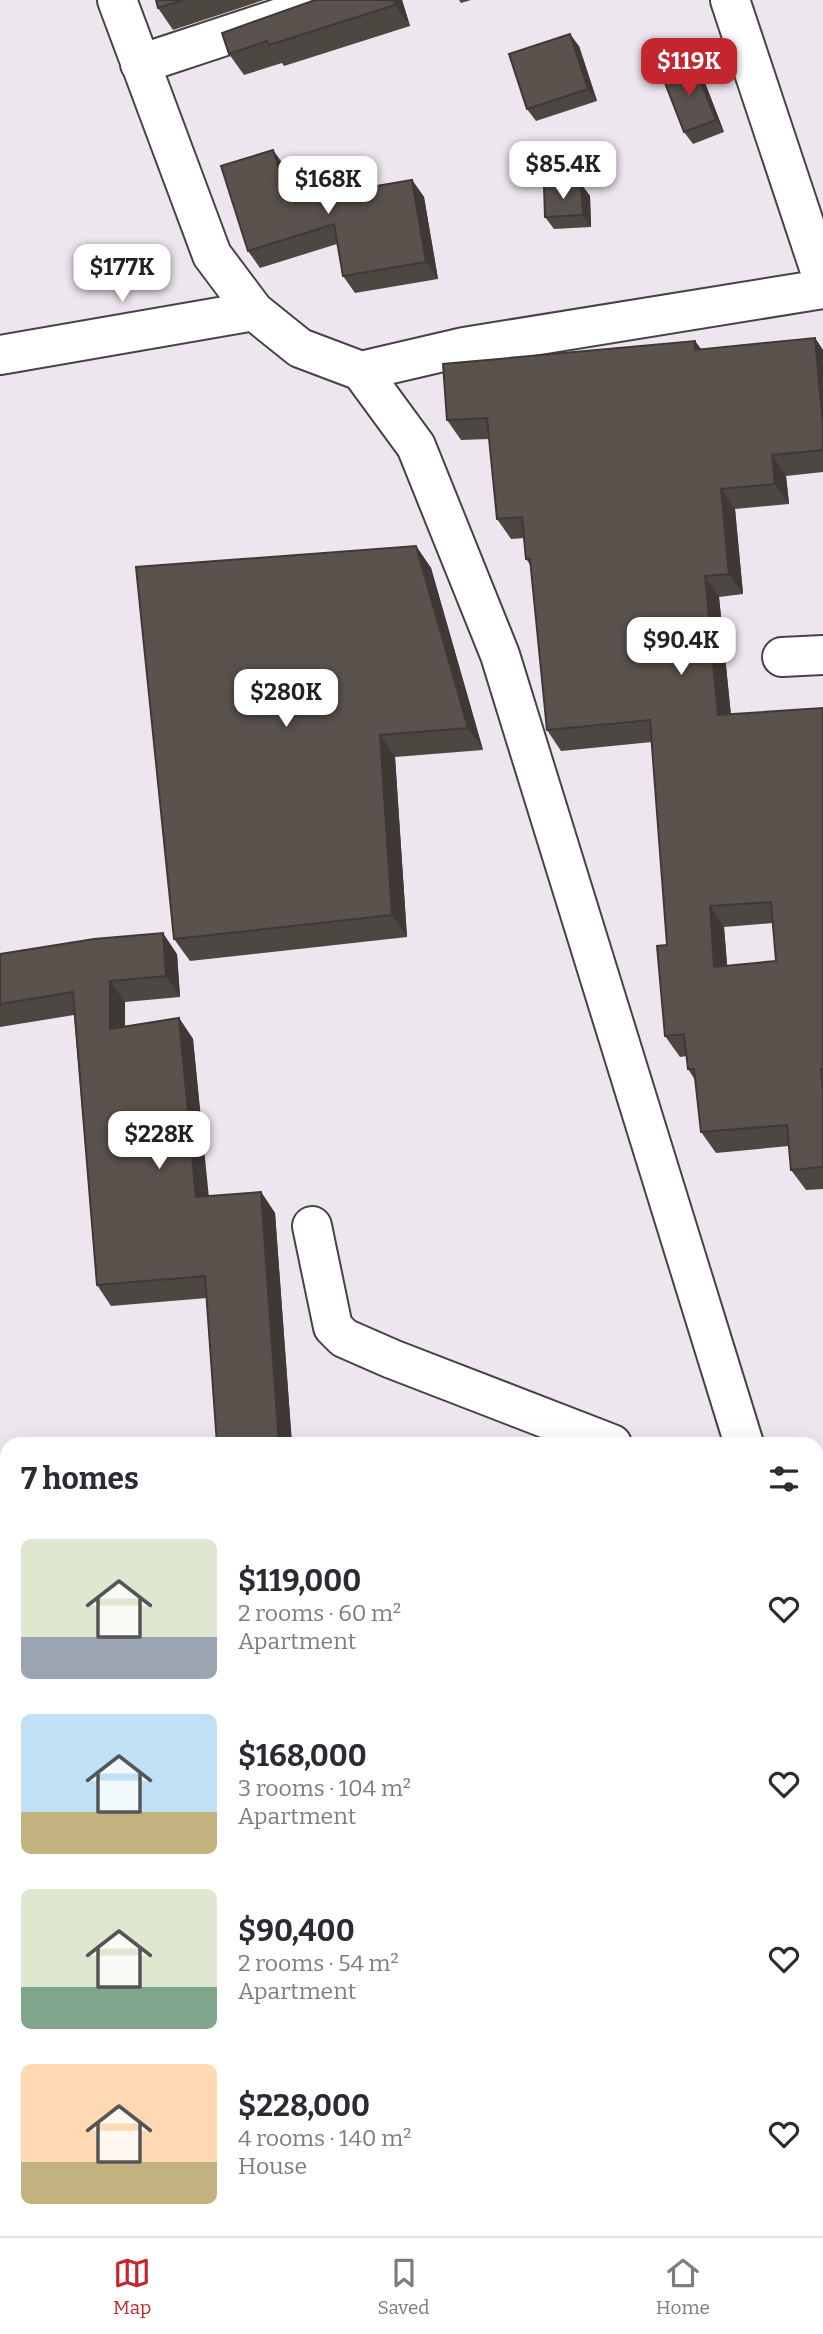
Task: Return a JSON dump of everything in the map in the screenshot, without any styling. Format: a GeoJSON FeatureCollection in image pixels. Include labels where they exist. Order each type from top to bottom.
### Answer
{"type":"FeatureCollection","features":[{"type":"Feature","properties":{"kind":"street"},"geometry":{"type":"LineString","coordinates":[[140,64],[334,0]]}},
{"type":"Feature","properties":{"kind":"street"},"geometry":{"type":"LineString","coordinates":[[730,0],[823,279]]}},
{"type":"Feature","properties":{"kind":"street"},"geometry":{"type":"LineString","coordinates":[[127,3],[140,64],[212,255],[254,311],[300,348],[361,371],[416,446],[500,655],[742,1437]]}},
{"type":"Feature","properties":{"kind":"street"},"geometry":{"type":"LineString","coordinates":[[361,371],[464,347],[823,289]]}},
{"type":"Feature","properties":{"kind":"street"},"geometry":{"type":"LineString","coordinates":[[0,355],[254,311]]}},
{"type":"Feature","properties":{"kind":"street"},"geometry":{"type":"LineString","coordinates":[[782,657],[823,655]]}},
{"type":"Feature","properties":{"kind":"street"},"geometry":{"type":"LineString","coordinates":[[312,1226],[332,1327],[344,1338],[594,1437]]}},
{"type":"Feature","properties":{"kind":"shaded area"},"geometry":{"type":"Polygon","coordinates":[[[0,0],[823,0],[823,1437],[0,1437],[0,0]]]}},
{"type":"Feature","properties":{"kind":"building"},"geometry":{"type":"Polygon","coordinates":[[[156,0],[183,0],[158,8],[156,0]]]}},
{"type":"Feature","properties":{"kind":"building"},"geometry":{"type":"Polygon","coordinates":[[[315,0],[393,0],[395,5],[269,45],[267,41],[229,54],[222,33],[315,0]]]}},
{"type":"Feature","properties":{"kind":"building"},"geometry":{"type":"Polygon","coordinates":[[[570,34],[588,89],[527,109],[509,54],[570,34]]]}},
{"type":"Feature","properties":{"kind":"building"},"geometry":{"type":"Polygon","coordinates":[[[693,63],[716,120],[684,132],[662,75],[693,63]]]}},
{"type":"Feature","properties":{"kind":"building"},"geometry":{"type":"Polygon","coordinates":[[[273,150],[289,201],[412,180],[426,262],[343,276],[334,224],[248,251],[221,166],[273,150]]]}},
{"type":"Feature","properties":{"kind":"building"},"geometry":{"type":"Polygon","coordinates":[[[581,184],[583,215],[545,217],[544,186],[581,184]]]}},
{"type":"Feature","properties":{"kind":"building"},"geometry":{"type":"Polygon","coordinates":[[[815,338],[823,450],[772,455],[775,484],[721,489],[729,574],[705,576],[718,715],[823,708],[823,1167],[791,1170],[787,1125],[701,1132],[694,1069],[688,1069],[684,1034],[665,1036],[657,946],[667,945],[650,720],[547,730],[530,559],[526,559],[522,517],[497,519],[487,418],[447,420],[443,364],[695,341],[695,350],[815,338]],[[771,902],[710,906],[714,967],[776,961],[771,902]]]}},
{"type":"Feature","properties":{"kind":"building"},"geometry":{"type":"Polygon","coordinates":[[[416,546],[468,728],[380,735],[392,915],[174,939],[136,567],[416,546]]]}},
{"type":"Feature","properties":{"kind":"building"},"geometry":{"type":"Polygon","coordinates":[[[163,933],[166,976],[110,981],[110,1029],[179,1018],[196,1197],[261,1192],[278,1437],[216,1437],[205,1276],[97,1285],[73,992],[0,1004],[0,954],[94,939],[163,933]]]}}]}
